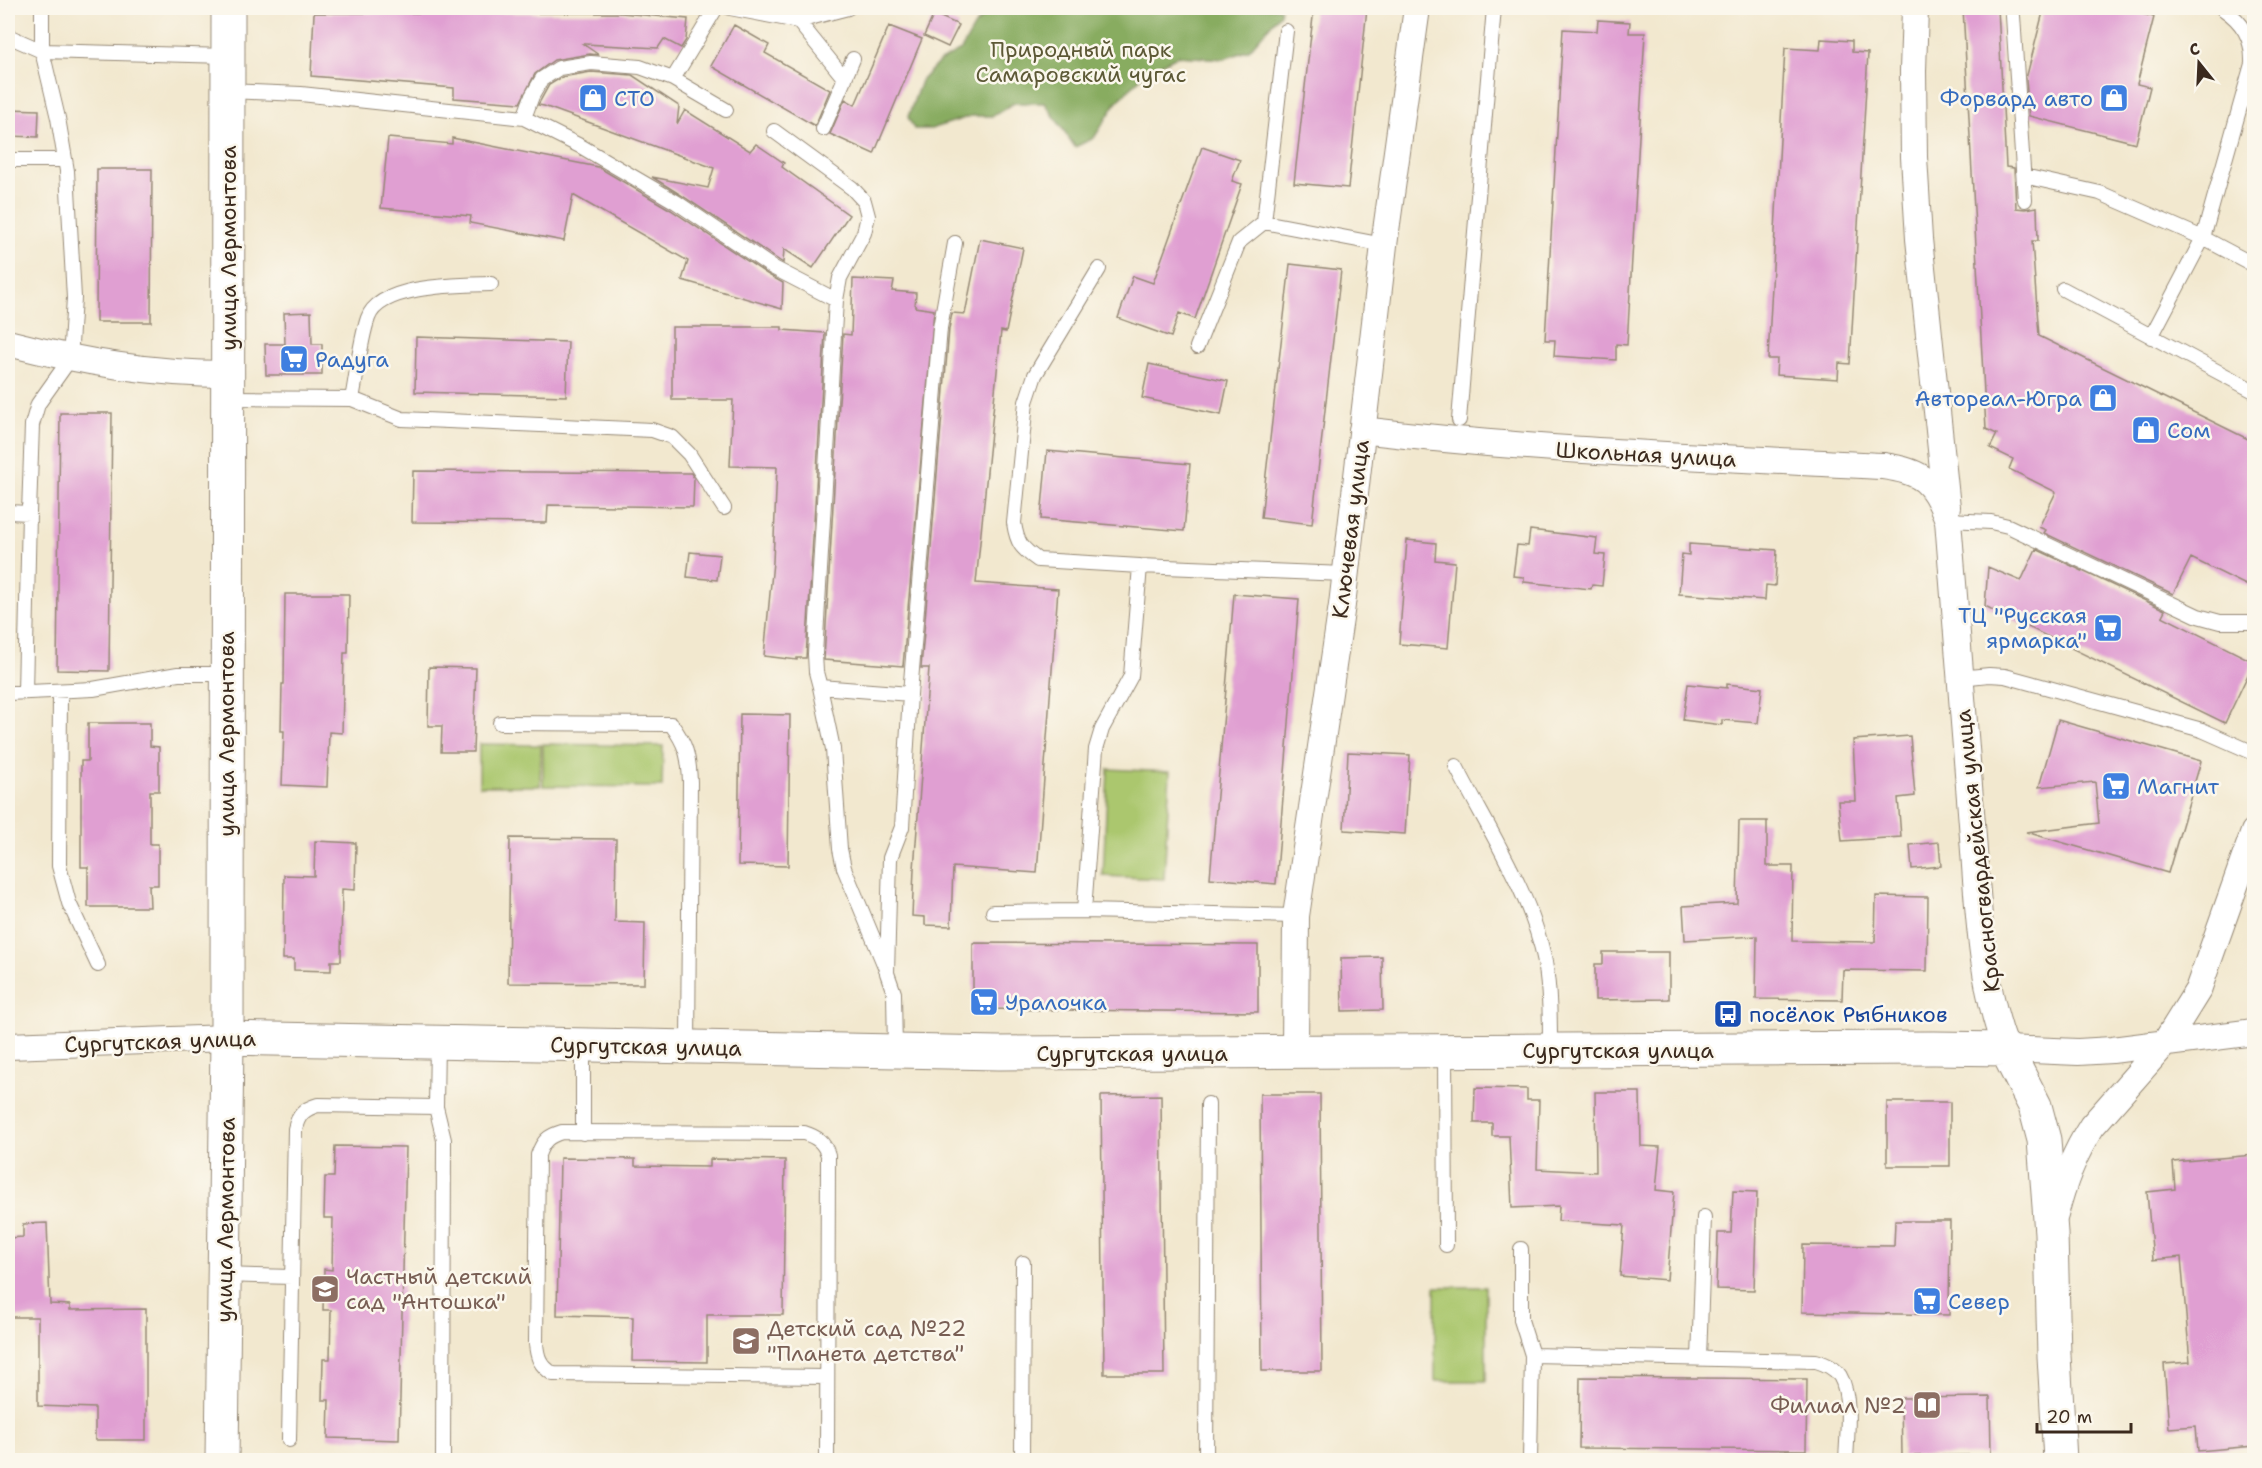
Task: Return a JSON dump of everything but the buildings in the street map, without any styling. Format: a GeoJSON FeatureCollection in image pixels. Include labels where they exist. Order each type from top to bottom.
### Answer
{"type":"FeatureCollection","features":[{"type":"Feature","properties":{"kind":"street","name":"улица Лермонтова"},"geometry":{"type":"LineString","coordinates":[[222,1461],[227,1038],[228,8]]}},
{"type":"Feature","properties":{"kind":"street","name":"Ключевая улица"},"geometry":{"type":"LineString","coordinates":[[1295,1052],[1296,916],[1345,574],[1384,245],[1417,8]]}},
{"type":"Feature","properties":{"kind":"street","name":"Красногвардейская улица"},"geometry":{"type":"LineString","coordinates":[[1915,8],[1913,93],[1916,204],[1948,520],[1985,971],[1996,1023],[2006,1049],[2027,1088],[2040,1121],[2044,1140],[2051,1233],[2054,1356],[2060,1461]]}},
{"type":"Feature","properties":{"kind":"street"},"geometry":{"type":"LineString","coordinates":[[8,343],[70,359],[161,372],[229,386]]}},
{"type":"Feature","properties":{"kind":"street","name":"Школьная улица"},"geometry":{"type":"LineString","coordinates":[[1362,430],[1535,448],[1883,466],[1910,471],[1927,482]]}},
{"type":"Feature","properties":{"kind":"street","name":"Красногвардейская улица"},"geometry":{"type":"LineString","coordinates":[[1927,482],[1941,500],[1948,520]]}},
{"type":"Feature","properties":{"kind":"street"},"geometry":{"type":"LineString","coordinates":[[2051,1233],[2061,1190],[2069,1167],[2082,1142],[2100,1117],[2165,1043],[2198,990],[2254,832]]}},
{"type":"Feature","properties":{"kind":"street","name":"Сургутская улица"},"geometry":{"type":"LineString","coordinates":[[8,1046],[227,1038],[999,1053],[2006,1049],[2078,1052],[2254,1032]]}},
{"type":"Feature","properties":{"kind":"lane"},"geometry":{"type":"LineString","coordinates":[[25,692],[32,425],[38,404],[70,359],[74,298],[70,201],[58,118],[42,51],[42,8]]}},
{"type":"Feature","properties":{"kind":"lane"},"geometry":{"type":"LineString","coordinates":[[674,79],[716,8]]}},
{"type":"Feature","properties":{"kind":"lane"},"geometry":{"type":"LineString","coordinates":[[730,8],[798,21],[848,8]]}},
{"type":"Feature","properties":{"kind":"lane"},"geometry":{"type":"LineString","coordinates":[[1459,420],[1494,8]]}},
{"type":"Feature","properties":{"kind":"lane"},"geometry":{"type":"LineString","coordinates":[[2151,337],[2203,238],[2252,64],[2253,51],[2245,28],[2222,8]]}},
{"type":"Feature","properties":{"kind":"lane"},"geometry":{"type":"LineString","coordinates":[[2013,16],[2025,200]]}},
{"type":"Feature","properties":{"kind":"lane"},"geometry":{"type":"LineString","coordinates":[[798,21],[845,79]]}},
{"type":"Feature","properties":{"kind":"lane"},"geometry":{"type":"LineString","coordinates":[[1197,347],[1239,242],[1264,222],[1286,31]]}},
{"type":"Feature","properties":{"kind":"lane"},"geometry":{"type":"LineString","coordinates":[[8,36],[42,51],[228,56]]}},
{"type":"Feature","properties":{"kind":"lane"},"geometry":{"type":"LineString","coordinates":[[822,129],[854,59]]}},
{"type":"Feature","properties":{"kind":"lane"},"geometry":{"type":"LineString","coordinates":[[524,118],[532,96],[542,79],[559,69],[591,63],[640,67],[674,79],[726,110]]}},
{"type":"Feature","properties":{"kind":"lane"},"geometry":{"type":"LineString","coordinates":[[228,91],[301,93],[524,118],[582,147],[676,202],[771,267],[836,300]]}},
{"type":"Feature","properties":{"kind":"lane"},"geometry":{"type":"LineString","coordinates":[[774,131],[852,188],[864,201],[868,216],[864,232],[840,278],[836,300],[815,654],[816,672],[833,749],[840,849],[844,868],[894,993],[894,1052]]}},
{"type":"Feature","properties":{"kind":"lane"},"geometry":{"type":"LineString","coordinates":[[8,160],[65,160]]}},
{"type":"Feature","properties":{"kind":"lane"},"geometry":{"type":"LineString","coordinates":[[2024,176],[2100,193],[2203,238],[2254,265]]}},
{"type":"Feature","properties":{"kind":"lane"},"geometry":{"type":"LineString","coordinates":[[1264,222],[1384,245]]}},
{"type":"Feature","properties":{"kind":"lane"},"geometry":{"type":"LineString","coordinates":[[887,973],[891,858],[902,827],[910,694],[940,328],[955,243]]}},
{"type":"Feature","properties":{"kind":"lane"},"geometry":{"type":"LineString","coordinates":[[1099,269],[1035,375],[1026,402],[1014,523],[1017,539],[1025,550],[1038,560],[1345,574]]}},
{"type":"Feature","properties":{"kind":"lane"},"geometry":{"type":"LineString","coordinates":[[352,399],[368,316],[378,303],[397,295],[443,285],[491,284]]}},
{"type":"Feature","properties":{"kind":"lane"},"geometry":{"type":"LineString","coordinates":[[2063,289],[2254,391]]}},
{"type":"Feature","properties":{"kind":"lane"},"geometry":{"type":"LineString","coordinates":[[229,386],[352,399],[402,419],[652,430],[672,437],[689,454],[724,508]]}},
{"type":"Feature","properties":{"kind":"lane"},"geometry":{"type":"LineString","coordinates":[[8,512],[29,513]]}},
{"type":"Feature","properties":{"kind":"lane"},"geometry":{"type":"LineString","coordinates":[[1948,520],[1991,522],[2008,526],[2198,616],[2220,622],[2254,622]]}},
{"type":"Feature","properties":{"kind":"lane"},"geometry":{"type":"LineString","coordinates":[[1084,911],[1096,749],[1102,729],[1131,676],[1140,566]]}},
{"type":"Feature","properties":{"kind":"lane"},"geometry":{"type":"LineString","coordinates":[[8,693],[93,689],[178,674],[226,674]]}},
{"type":"Feature","properties":{"kind":"lane"},"geometry":{"type":"LineString","coordinates":[[1960,678],[2004,676],[2202,730],[2254,753]]}},
{"type":"Feature","properties":{"kind":"lane"},"geometry":{"type":"LineString","coordinates":[[820,687],[910,694]]}},
{"type":"Feature","properties":{"kind":"lane"},"geometry":{"type":"LineString","coordinates":[[60,690],[59,866],[69,903],[98,965]]}},
{"type":"Feature","properties":{"kind":"lane"},"geometry":{"type":"LineString","coordinates":[[500,723],[671,724],[683,740],[687,752],[690,782],[688,1047]]}},
{"type":"Feature","properties":{"kind":"lane"},"geometry":{"type":"LineString","coordinates":[[1456,766],[1526,900],[1548,982],[1550,1050]]}},
{"type":"Feature","properties":{"kind":"lane"},"geometry":{"type":"LineString","coordinates":[[993,912],[1084,911],[1296,916]]}},
{"type":"Feature","properties":{"kind":"lane"},"geometry":{"type":"LineString","coordinates":[[437,1041],[436,1107],[444,1140],[443,1461]]}},
{"type":"Feature","properties":{"kind":"lane"},"geometry":{"type":"LineString","coordinates":[[583,1045],[583,1132]]}},
{"type":"Feature","properties":{"kind":"lane"},"geometry":{"type":"LineString","coordinates":[[1445,1051],[1446,1245]]}},
{"type":"Feature","properties":{"kind":"lane"},"geometry":{"type":"LineString","coordinates":[[289,1440],[297,1117],[308,1108],[318,1104],[436,1107]]}},
{"type":"Feature","properties":{"kind":"lane"},"geometry":{"type":"LineString","coordinates":[[1206,1461],[1208,1104]]}},
{"type":"Feature","properties":{"kind":"lane"},"geometry":{"type":"LineString","coordinates":[[827,1377],[553,1374],[544,1367],[537,1358],[536,1342],[538,1155],[542,1143],[550,1136],[562,1132],[804,1133],[816,1137],[825,1145],[828,1155],[827,1461]]}},
{"type":"Feature","properties":{"kind":"lane"},"geometry":{"type":"LineString","coordinates":[[1699,1359],[1704,1217]]}},
{"type":"Feature","properties":{"kind":"lane"},"geometry":{"type":"LineString","coordinates":[[1521,1249],[1521,1320],[1532,1356],[1530,1461]]}},
{"type":"Feature","properties":{"kind":"lane"},"geometry":{"type":"LineString","coordinates":[[1022,1461],[1023,1263]]}},
{"type":"Feature","properties":{"kind":"lane"},"geometry":{"type":"LineString","coordinates":[[224,1275],[292,1277]]}},
{"type":"Feature","properties":{"kind":"lane"},"geometry":{"type":"LineString","coordinates":[[1532,1356],[1816,1361],[1832,1368],[1840,1376],[1846,1390],[1846,1461]]}},
{"type":"Feature","properties":{"kind":"green space","name":"Природный парк Самаровский чугас"},"geometry":{"type":"Polygon","coordinates":[[[993,8],[1281,8],[1280,14],[1249,50],[1224,59],[1177,56],[1147,71],[1116,103],[1094,138],[1075,147],[1045,103],[1014,103],[993,116],[971,116],[931,129],[914,129],[908,117],[921,81],[940,61],[961,50],[976,24],[993,8]]]}},
{"type":"Feature","properties":{"kind":"green space"},"geometry":{"type":"Polygon","coordinates":[[[479,744],[541,745],[540,786],[479,786],[479,744]]]}},
{"type":"Feature","properties":{"kind":"green space"},"geometry":{"type":"Polygon","coordinates":[[[543,744],[663,746],[662,787],[543,786],[543,744]]]}},
{"type":"Feature","properties":{"kind":"green space"},"geometry":{"type":"Polygon","coordinates":[[[1108,769],[1170,772],[1164,879],[1103,876],[1108,769]]]}},
{"type":"Feature","properties":{"kind":"green space"},"geometry":{"type":"Polygon","coordinates":[[[1435,1287],[1486,1287],[1486,1381],[1435,1381],[1435,1287]]]}},
{"type":"Feature","properties":{"kind":"place","name":"СТО"},"geometry":{"type":"Point","coordinates":[593,98]}},
{"type":"Feature","properties":{"kind":"place","name":"Форвард авто"},"geometry":{"type":"Point","coordinates":[2114,98]}},
{"type":"Feature","properties":{"kind":"place","name":"Радуга"},"geometry":{"type":"Point","coordinates":[294,359]}},
{"type":"Feature","properties":{"kind":"place","name":"Автореал-Югра"},"geometry":{"type":"Point","coordinates":[2103,398]}},
{"type":"Feature","properties":{"kind":"place","name":"Сом"},"geometry":{"type":"Point","coordinates":[2146,430]}},
{"type":"Feature","properties":{"kind":"place","name":"ТЦ \"Русская ярмарка\""},"geometry":{"type":"Point","coordinates":[2108,628]}},
{"type":"Feature","properties":{"kind":"place","name":"Магнит"},"geometry":{"type":"Point","coordinates":[2116,786]}},
{"type":"Feature","properties":{"kind":"place","name":"Уралочка"},"geometry":{"type":"Point","coordinates":[984,1002]}},
{"type":"Feature","properties":{"kind":"place","name":"посёлок Рыбников"},"geometry":{"type":"Point","coordinates":[1728,1014]}},
{"type":"Feature","properties":{"kind":"place","name":"Частный детский сад \"Антошка\""},"geometry":{"type":"Point","coordinates":[325,1289]}},
{"type":"Feature","properties":{"kind":"place","name":"Север"},"geometry":{"type":"Point","coordinates":[1927,1301]}},
{"type":"Feature","properties":{"kind":"place","name":"Детский сад №22 \"Планета детства\""},"geometry":{"type":"Point","coordinates":[746,1341]}},
{"type":"Feature","properties":{"kind":"place","name":"Филиал №2"},"geometry":{"type":"Point","coordinates":[1927,1405]}}]}
